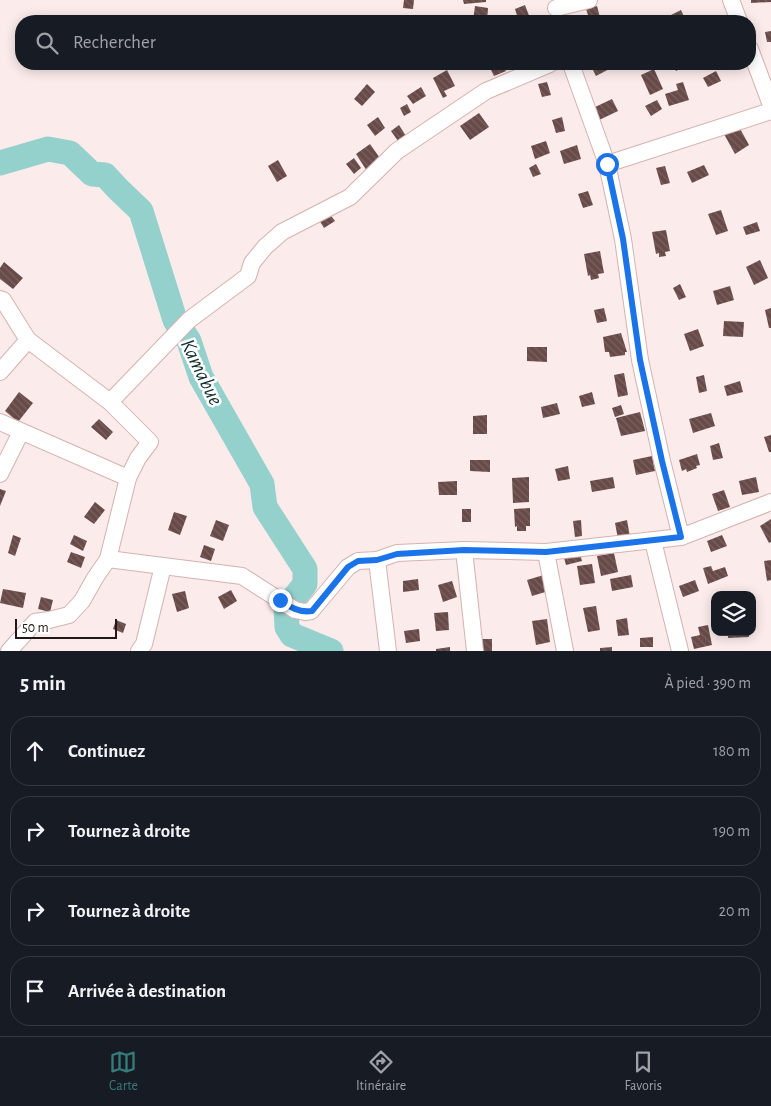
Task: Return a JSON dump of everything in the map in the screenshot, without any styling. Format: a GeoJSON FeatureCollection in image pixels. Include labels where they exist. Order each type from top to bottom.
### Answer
{"type":"FeatureCollection","features":[{"type":"Feature","properties":{"kind":"street"},"geometry":{"type":"LineString","coordinates":[[557,10],[589,0]]}},
{"type":"Feature","properties":{"kind":"street"},"geometry":{"type":"LineString","coordinates":[[731,0],[737,15]]}},
{"type":"Feature","properties":{"kind":"street"},"geometry":{"type":"LineString","coordinates":[[756,65],[771,105]]}},
{"type":"Feature","properties":{"kind":"street"},"geometry":{"type":"LineString","coordinates":[[110,402],[189,320],[248,276],[252,263],[282,232],[350,197],[398,151],[486,90],[535,70]]}},
{"type":"Feature","properties":{"kind":"street"},"geometry":{"type":"LineString","coordinates":[[573,70],[607,164],[623,239],[640,360],[681,537]]}},
{"type":"Feature","properties":{"kind":"street"},"geometry":{"type":"LineString","coordinates":[[607,164],[771,111]]}},
{"type":"Feature","properties":{"kind":"street"},"geometry":{"type":"LineString","coordinates":[[0,299],[3,300],[28,340],[110,402],[150,442],[138,458],[128,478],[108,559],[82,601],[69,614],[35,622],[9,651]]}},
{"type":"Feature","properties":{"kind":"street"},"geometry":{"type":"LineString","coordinates":[[0,372],[28,340]]}},
{"type":"Feature","properties":{"kind":"street"},"geometry":{"type":"LineString","coordinates":[[0,422],[128,478]]}},
{"type":"Feature","properties":{"kind":"street"},"geometry":{"type":"LineString","coordinates":[[0,474],[21,432]]}},
{"type":"Feature","properties":{"kind":"street"},"geometry":{"type":"LineString","coordinates":[[108,559],[242,576],[295,610],[305,612],[312,611],[348,567],[358,561],[377,560],[397,554],[464,550],[546,552],[681,537],[771,502]]}},
{"type":"Feature","properties":{"kind":"street"},"geometry":{"type":"LineString","coordinates":[[653,541],[680,651]]}},
{"type":"Feature","properties":{"kind":"street"},"geometry":{"type":"LineString","coordinates":[[464,550],[475,651]]}},
{"type":"Feature","properties":{"kind":"street"},"geometry":{"type":"LineString","coordinates":[[546,552],[566,651]]}},
{"type":"Feature","properties":{"kind":"street"},"geometry":{"type":"LineString","coordinates":[[377,560],[388,651]]}},
{"type":"Feature","properties":{"kind":"street"},"geometry":{"type":"LineString","coordinates":[[140,651],[144,644],[163,566]]}},
{"type":"Feature","properties":{"kind":"building"},"geometry":{"type":"Polygon","coordinates":[[[404,0],[414,0],[413,9],[403,8],[404,0]]]}},
{"type":"Feature","properties":{"kind":"building"},"geometry":{"type":"Polygon","coordinates":[[[463,0],[486,0],[486,2],[464,4],[463,0]]]}},
{"type":"Feature","properties":{"kind":"building"},"geometry":{"type":"Polygon","coordinates":[[[751,0],[771,0],[771,2],[751,3],[751,0]]]}},
{"type":"Feature","properties":{"kind":"building"},"geometry":{"type":"Polygon","coordinates":[[[525,5],[529,15],[517,15],[515,9],[525,5]]]}},
{"type":"Feature","properties":{"kind":"building"},"geometry":{"type":"Polygon","coordinates":[[[475,6],[488,8],[487,15],[474,15],[475,6]]]}},
{"type":"Feature","properties":{"kind":"building"},"geometry":{"type":"Polygon","coordinates":[[[597,6],[599,15],[588,15],[586,9],[597,6]]]}},
{"type":"Feature","properties":{"kind":"building"},"geometry":{"type":"Polygon","coordinates":[[[681,10],[683,15],[671,15],[681,10]]]}},
{"type":"Feature","properties":{"kind":"building"},"geometry":{"type":"Polygon","coordinates":[[[771,31],[771,42],[767,42],[765,32],[771,31]]]}},
{"type":"Feature","properties":{"kind":"building"},"geometry":{"type":"Polygon","coordinates":[[[447,70],[455,86],[444,91],[447,96],[443,98],[433,78],[447,70]]]}},
{"type":"Feature","properties":{"kind":"building"},"geometry":{"type":"Polygon","coordinates":[[[491,70],[506,71],[494,76],[491,70]]]}},
{"type":"Feature","properties":{"kind":"building"},"geometry":{"type":"Polygon","coordinates":[[[593,70],[607,70],[596,76],[593,70]]]}},
{"type":"Feature","properties":{"kind":"building"},"geometry":{"type":"Polygon","coordinates":[[[654,70],[663,89],[650,95],[641,75],[654,70]]]}},
{"type":"Feature","properties":{"kind":"building"},"geometry":{"type":"Polygon","coordinates":[[[716,71],[721,81],[708,87],[703,78],[716,71]]]}},
{"type":"Feature","properties":{"kind":"building"},"geometry":{"type":"Polygon","coordinates":[[[547,82],[551,95],[542,97],[538,84],[547,82]]]}},
{"type":"Feature","properties":{"kind":"building"},"geometry":{"type":"Polygon","coordinates":[[[683,82],[689,100],[669,106],[665,94],[678,90],[676,84],[683,82]]]}},
{"type":"Feature","properties":{"kind":"building"},"geometry":{"type":"Polygon","coordinates":[[[367,84],[375,92],[362,106],[354,99],[367,84]]]}},
{"type":"Feature","properties":{"kind":"building"},"geometry":{"type":"Polygon","coordinates":[[[421,87],[426,96],[413,104],[407,96],[421,87]]]}},
{"type":"Feature","properties":{"kind":"building"},"geometry":{"type":"Polygon","coordinates":[[[612,99],[618,111],[597,121],[591,109],[612,99]]]}},
{"type":"Feature","properties":{"kind":"building"},"geometry":{"type":"Polygon","coordinates":[[[657,100],[662,109],[651,116],[645,106],[657,100]]]}},
{"type":"Feature","properties":{"kind":"building"},"geometry":{"type":"Polygon","coordinates":[[[407,104],[411,112],[404,116],[400,108],[407,104]]]}},
{"type":"Feature","properties":{"kind":"building"},"geometry":{"type":"Polygon","coordinates":[[[479,113],[489,127],[470,140],[460,126],[479,113]]]}},
{"type":"Feature","properties":{"kind":"building"},"geometry":{"type":"Polygon","coordinates":[[[378,117],[385,128],[375,136],[367,125],[378,117]]]}},
{"type":"Feature","properties":{"kind":"building"},"geometry":{"type":"Polygon","coordinates":[[[562,117],[565,131],[556,133],[552,120],[562,117]]]}},
{"type":"Feature","properties":{"kind":"building"},"geometry":{"type":"Polygon","coordinates":[[[399,125],[406,136],[398,141],[391,131],[399,125]]]}},
{"type":"Feature","properties":{"kind":"building"},"geometry":{"type":"Polygon","coordinates":[[[738,125],[749,145],[735,154],[724,134],[738,125]]]}},
{"type":"Feature","properties":{"kind":"building"},"geometry":{"type":"Polygon","coordinates":[[[546,141],[550,153],[535,159],[531,146],[546,141]]]}},
{"type":"Feature","properties":{"kind":"building"},"geometry":{"type":"Polygon","coordinates":[[[370,144],[382,161],[367,171],[356,154],[370,144]]]}},
{"type":"Feature","properties":{"kind":"building"},"geometry":{"type":"Polygon","coordinates":[[[577,145],[581,159],[564,164],[560,151],[577,145]]]}},
{"type":"Feature","properties":{"kind":"building"},"geometry":{"type":"Polygon","coordinates":[[[354,158],[361,168],[354,174],[346,164],[354,158]]]}},
{"type":"Feature","properties":{"kind":"building"},"geometry":{"type":"Polygon","coordinates":[[[278,160],[287,176],[277,182],[268,166],[278,160]]]}},
{"type":"Feature","properties":{"kind":"building"},"geometry":{"type":"Polygon","coordinates":[[[536,164],[541,174],[533,177],[529,168],[536,164]]]}},
{"type":"Feature","properties":{"kind":"building"},"geometry":{"type":"Polygon","coordinates":[[[704,165],[709,175],[692,183],[687,172],[704,165]]]}},
{"type":"Feature","properties":{"kind":"building"},"geometry":{"type":"Polygon","coordinates":[[[665,166],[670,183],[661,185],[656,168],[665,166]]]}},
{"type":"Feature","properties":{"kind":"building"},"geometry":{"type":"Polygon","coordinates":[[[588,191],[593,205],[583,208],[578,194],[588,191]]]}},
{"type":"Feature","properties":{"kind":"building"},"geometry":{"type":"Polygon","coordinates":[[[721,210],[728,231],[716,235],[708,214],[721,210]]]}},
{"type":"Feature","properties":{"kind":"building"},"geometry":{"type":"Polygon","coordinates":[[[329,213],[335,221],[324,228],[319,220],[329,213]]]}},
{"type":"Feature","properties":{"kind":"building"},"geometry":{"type":"Polygon","coordinates":[[[757,222],[760,231],[746,235],[743,227],[757,222]]]}},
{"type":"Feature","properties":{"kind":"building"},"geometry":{"type":"Polygon","coordinates":[[[666,230],[670,251],[665,252],[666,256],[659,257],[659,253],[656,254],[652,232],[666,230]]]}},
{"type":"Feature","properties":{"kind":"building"},"geometry":{"type":"Polygon","coordinates":[[[600,251],[604,273],[598,274],[599,278],[591,280],[590,275],[588,276],[584,254],[600,251]]]}},
{"type":"Feature","properties":{"kind":"building"},"geometry":{"type":"Polygon","coordinates":[[[760,260],[768,278],[754,285],[746,267],[760,260]]]}},
{"type":"Feature","properties":{"kind":"building"},"geometry":{"type":"Polygon","coordinates":[[[4,262],[23,278],[13,289],[0,279],[0,268],[4,262]]]}},
{"type":"Feature","properties":{"kind":"building"},"geometry":{"type":"Polygon","coordinates":[[[680,284],[686,297],[679,300],[673,288],[680,284]]]}},
{"type":"Feature","properties":{"kind":"building"},"geometry":{"type":"Polygon","coordinates":[[[730,286],[734,300],[717,305],[713,291],[730,286]]]}},
{"type":"Feature","properties":{"kind":"building"},"geometry":{"type":"Polygon","coordinates":[[[604,308],[607,321],[597,323],[594,310],[604,308]]]}},
{"type":"Feature","properties":{"kind":"building"},"geometry":{"type":"Polygon","coordinates":[[[771,308],[771,328],[769,328],[765,310],[771,308]]]}},
{"type":"Feature","properties":{"kind":"building"},"geometry":{"type":"Polygon","coordinates":[[[724,321],[744,322],[743,337],[723,336],[724,321]]]}},
{"type":"Feature","properties":{"kind":"building"},"geometry":{"type":"Polygon","coordinates":[[[698,329],[704,346],[690,351],[684,334],[698,329]]]}},
{"type":"Feature","properties":{"kind":"building"},"geometry":{"type":"Polygon","coordinates":[[[621,333],[627,352],[625,352],[625,355],[610,357],[609,352],[605,352],[603,337],[621,333]]]}},
{"type":"Feature","properties":{"kind":"building"},"geometry":{"type":"Polygon","coordinates":[[[527,347],[547,347],[547,362],[527,361],[527,347]]]}},
{"type":"Feature","properties":{"kind":"building"},"geometry":{"type":"Polygon","coordinates":[[[624,373],[628,395],[618,397],[614,375],[624,373]]]}},
{"type":"Feature","properties":{"kind":"building"},"geometry":{"type":"Polygon","coordinates":[[[704,375],[707,391],[699,393],[696,377],[704,375]]]}},
{"type":"Feature","properties":{"kind":"building"},"geometry":{"type":"Polygon","coordinates":[[[740,381],[743,392],[727,396],[724,386],[740,381]]]}},
{"type":"Feature","properties":{"kind":"building"},"geometry":{"type":"Polygon","coordinates":[[[19,392],[33,403],[18,422],[5,411],[19,392]]]}},
{"type":"Feature","properties":{"kind":"building"},"geometry":{"type":"Polygon","coordinates":[[[592,392],[595,404],[582,407],[579,396],[592,392]]]}},
{"type":"Feature","properties":{"kind":"building"},"geometry":{"type":"Polygon","coordinates":[[[557,403],[560,414],[543,418],[541,407],[557,403]]]}},
{"type":"Feature","properties":{"kind":"building"},"geometry":{"type":"Polygon","coordinates":[[[621,405],[624,414],[615,417],[612,408],[621,405]]]}},
{"type":"Feature","properties":{"kind":"building"},"geometry":{"type":"Polygon","coordinates":[[[640,412],[645,431],[621,436],[616,418],[640,412]]]}},
{"type":"Feature","properties":{"kind":"building"},"geometry":{"type":"Polygon","coordinates":[[[711,413],[715,426],[693,433],[689,419],[711,413]]]}},
{"type":"Feature","properties":{"kind":"building"},"geometry":{"type":"Polygon","coordinates":[[[487,415],[487,434],[473,434],[473,416],[487,415]]]}},
{"type":"Feature","properties":{"kind":"building"},"geometry":{"type":"Polygon","coordinates":[[[99,419],[113,432],[106,440],[91,427],[99,419]]]}},
{"type":"Feature","properties":{"kind":"building"},"geometry":{"type":"Polygon","coordinates":[[[771,435],[771,452],[769,452],[764,437],[771,435]]]}},
{"type":"Feature","properties":{"kind":"building"},"geometry":{"type":"Polygon","coordinates":[[[719,443],[723,458],[713,460],[710,446],[719,443]]]}},
{"type":"Feature","properties":{"kind":"building"},"geometry":{"type":"Polygon","coordinates":[[[697,454],[700,465],[687,472],[686,469],[682,471],[679,460],[697,454]]]}},
{"type":"Feature","properties":{"kind":"building"},"geometry":{"type":"Polygon","coordinates":[[[652,456],[655,471],[636,475],[633,460],[652,456]]]}},
{"type":"Feature","properties":{"kind":"building"},"geometry":{"type":"Polygon","coordinates":[[[470,460],[490,460],[490,472],[470,471],[470,460]]]}},
{"type":"Feature","properties":{"kind":"building"},"geometry":{"type":"Polygon","coordinates":[[[568,466],[570,479],[558,481],[555,469],[568,466]]]}},
{"type":"Feature","properties":{"kind":"building"},"geometry":{"type":"Polygon","coordinates":[[[529,477],[529,502],[513,503],[512,478],[529,477]]]}},
{"type":"Feature","properties":{"kind":"building"},"geometry":{"type":"Polygon","coordinates":[[[613,477],[615,488],[592,492],[590,481],[613,477]]]}},
{"type":"Feature","properties":{"kind":"building"},"geometry":{"type":"Polygon","coordinates":[[[756,477],[759,492],[742,495],[739,481],[756,477]]]}},
{"type":"Feature","properties":{"kind":"building"},"geometry":{"type":"Polygon","coordinates":[[[457,481],[457,495],[439,495],[438,482],[457,481]]]}},
{"type":"Feature","properties":{"kind":"building"},"geometry":{"type":"Polygon","coordinates":[[[0,489],[6,491],[0,506],[0,489]]]}},
{"type":"Feature","properties":{"kind":"building"},"geometry":{"type":"Polygon","coordinates":[[[724,490],[730,507],[718,511],[712,494],[724,490]]]}},
{"type":"Feature","properties":{"kind":"building"},"geometry":{"type":"Polygon","coordinates":[[[95,502],[105,510],[94,524],[84,517],[95,502]]]}},
{"type":"Feature","properties":{"kind":"building"},"geometry":{"type":"Polygon","coordinates":[[[530,508],[530,526],[526,526],[526,531],[517,531],[514,509],[530,508]]]}},
{"type":"Feature","properties":{"kind":"building"},"geometry":{"type":"Polygon","coordinates":[[[462,509],[471,509],[471,522],[462,522],[462,509]]]}},
{"type":"Feature","properties":{"kind":"building"},"geometry":{"type":"Polygon","coordinates":[[[174,512],[187,516],[180,535],[168,530],[174,512]]]}},
{"type":"Feature","properties":{"kind":"building"},"geometry":{"type":"Polygon","coordinates":[[[771,519],[771,542],[769,543],[760,526],[771,519]]]}},
{"type":"Feature","properties":{"kind":"building"},"geometry":{"type":"Polygon","coordinates":[[[216,520],[229,525],[223,541],[210,536],[216,520]]]}},
{"type":"Feature","properties":{"kind":"building"},"geometry":{"type":"Polygon","coordinates":[[[581,520],[582,536],[575,537],[573,521],[581,520]]]}},
{"type":"Feature","properties":{"kind":"building"},"geometry":{"type":"Polygon","coordinates":[[[627,520],[630,537],[618,539],[615,523],[627,520]]]}},
{"type":"Feature","properties":{"kind":"building"},"geometry":{"type":"Polygon","coordinates":[[[13,535],[21,538],[15,556],[8,553],[13,535]]]}},
{"type":"Feature","properties":{"kind":"building"},"geometry":{"type":"Polygon","coordinates":[[[74,535],[87,541],[83,551],[70,544],[74,535]]]}},
{"type":"Feature","properties":{"kind":"building"},"geometry":{"type":"Polygon","coordinates":[[[722,535],[727,546],[711,552],[707,541],[722,535]]]}},
{"type":"Feature","properties":{"kind":"building"},"geometry":{"type":"Polygon","coordinates":[[[204,545],[215,549],[211,561],[200,557],[204,545]]]}},
{"type":"Feature","properties":{"kind":"building"},"geometry":{"type":"Polygon","coordinates":[[[579,550],[582,561],[566,565],[563,554],[579,550]]]}},
{"type":"Feature","properties":{"kind":"building"},"geometry":{"type":"Polygon","coordinates":[[[71,552],[85,557],[81,568],[67,562],[71,552]]]}},
{"type":"Feature","properties":{"kind":"building"},"geometry":{"type":"Polygon","coordinates":[[[614,553],[618,572],[601,576],[597,556],[614,553]]]}},
{"type":"Feature","properties":{"kind":"building"},"geometry":{"type":"Polygon","coordinates":[[[771,560],[771,580],[767,581],[764,561],[771,560]]]}},
{"type":"Feature","properties":{"kind":"building"},"geometry":{"type":"Polygon","coordinates":[[[592,564],[595,583],[580,585],[577,566],[592,564]]]}},
{"type":"Feature","properties":{"kind":"building"},"geometry":{"type":"Polygon","coordinates":[[[711,566],[713,571],[725,567],[728,576],[708,584],[703,568],[711,566]]]}},
{"type":"Feature","properties":{"kind":"building"},"geometry":{"type":"Polygon","coordinates":[[[547,574],[552,590],[532,596],[527,580],[547,574]]]}},
{"type":"Feature","properties":{"kind":"building"},"geometry":{"type":"Polygon","coordinates":[[[631,575],[633,587],[612,591],[610,579],[631,575]]]}},
{"type":"Feature","properties":{"kind":"building"},"geometry":{"type":"Polygon","coordinates":[[[418,579],[419,590],[403,592],[403,581],[418,579]]]}},
{"type":"Feature","properties":{"kind":"building"},"geometry":{"type":"Polygon","coordinates":[[[695,580],[699,591],[683,597],[679,586],[695,580]]]}},
{"type":"Feature","properties":{"kind":"building"},"geometry":{"type":"Polygon","coordinates":[[[452,581],[457,597],[443,602],[438,585],[452,581]]]}},
{"type":"Feature","properties":{"kind":"building"},"geometry":{"type":"Polygon","coordinates":[[[3,589],[26,593],[23,608],[0,603],[3,589]]]}},
{"type":"Feature","properties":{"kind":"building"},"geometry":{"type":"Polygon","coordinates":[[[231,590],[237,601],[224,609],[218,597],[231,590]]]}},
{"type":"Feature","properties":{"kind":"building"},"geometry":{"type":"Polygon","coordinates":[[[185,591],[189,608],[177,612],[172,594],[185,591]]]}},
{"type":"Feature","properties":{"kind":"building"},"geometry":{"type":"Polygon","coordinates":[[[41,597],[53,600],[50,612],[38,609],[41,597]]]}},
{"type":"Feature","properties":{"kind":"building"},"geometry":{"type":"Polygon","coordinates":[[[596,606],[600,630],[588,632],[583,608],[596,606]]]}},
{"type":"Feature","properties":{"kind":"building"},"geometry":{"type":"Polygon","coordinates":[[[448,612],[449,630],[436,631],[434,613],[448,612]]]}},
{"type":"Feature","properties":{"kind":"building"},"geometry":{"type":"Polygon","coordinates":[[[627,618],[629,635],[618,636],[616,620],[627,618]]]}},
{"type":"Feature","properties":{"kind":"building"},"geometry":{"type":"Polygon","coordinates":[[[547,619],[550,642],[536,645],[532,621],[547,619]]]}},
{"type":"Feature","properties":{"kind":"building"},"geometry":{"type":"Polygon","coordinates":[[[116,620],[126,624],[123,633],[113,629],[116,620]]]}},
{"type":"Feature","properties":{"kind":"building"},"geometry":{"type":"Polygon","coordinates":[[[708,625],[712,645],[694,649],[691,637],[700,635],[698,627],[708,625]]]}},
{"type":"Feature","properties":{"kind":"building"},"geometry":{"type":"Polygon","coordinates":[[[419,629],[420,641],[406,643],[404,631],[419,629]]]}},
{"type":"Feature","properties":{"kind":"building"},"geometry":{"type":"Polygon","coordinates":[[[728,636],[749,636],[749,637],[728,638],[728,636]]]}},
{"type":"Feature","properties":{"kind":"building"},"geometry":{"type":"Polygon","coordinates":[[[653,637],[653,647],[640,647],[640,638],[653,637]]]}},
{"type":"Feature","properties":{"kind":"building"},"geometry":{"type":"Polygon","coordinates":[[[481,639],[492,639],[492,651],[481,651],[481,639]]]}},
{"type":"Feature","properties":{"kind":"building"},"geometry":{"type":"Polygon","coordinates":[[[450,647],[450,651],[436,651],[436,649],[450,647]]]}},
{"type":"Feature","properties":{"kind":"building"},"geometry":{"type":"Polygon","coordinates":[[[612,647],[612,651],[600,651],[600,648],[612,647]]]}},
{"type":"Feature","properties":{"kind":"waterway","name":"Kamabue"},"geometry":{"type":"LineString","coordinates":[[0,163],[48,149],[70,153],[92,174],[105,175],[141,211],[175,320],[189,341],[201,377],[262,484],[265,507],[305,569],[305,584],[286,608],[287,627],[292,635],[331,651]]}},
{"type":"Feature","properties":{"kind":"route"},"geometry":{"type":"LineString","coordinates":[[280,600],[295,610],[312,611],[348,567],[358,561],[377,560],[397,554],[464,550],[546,552],[681,537],[640,360],[623,239],[607,164]]}}]}
